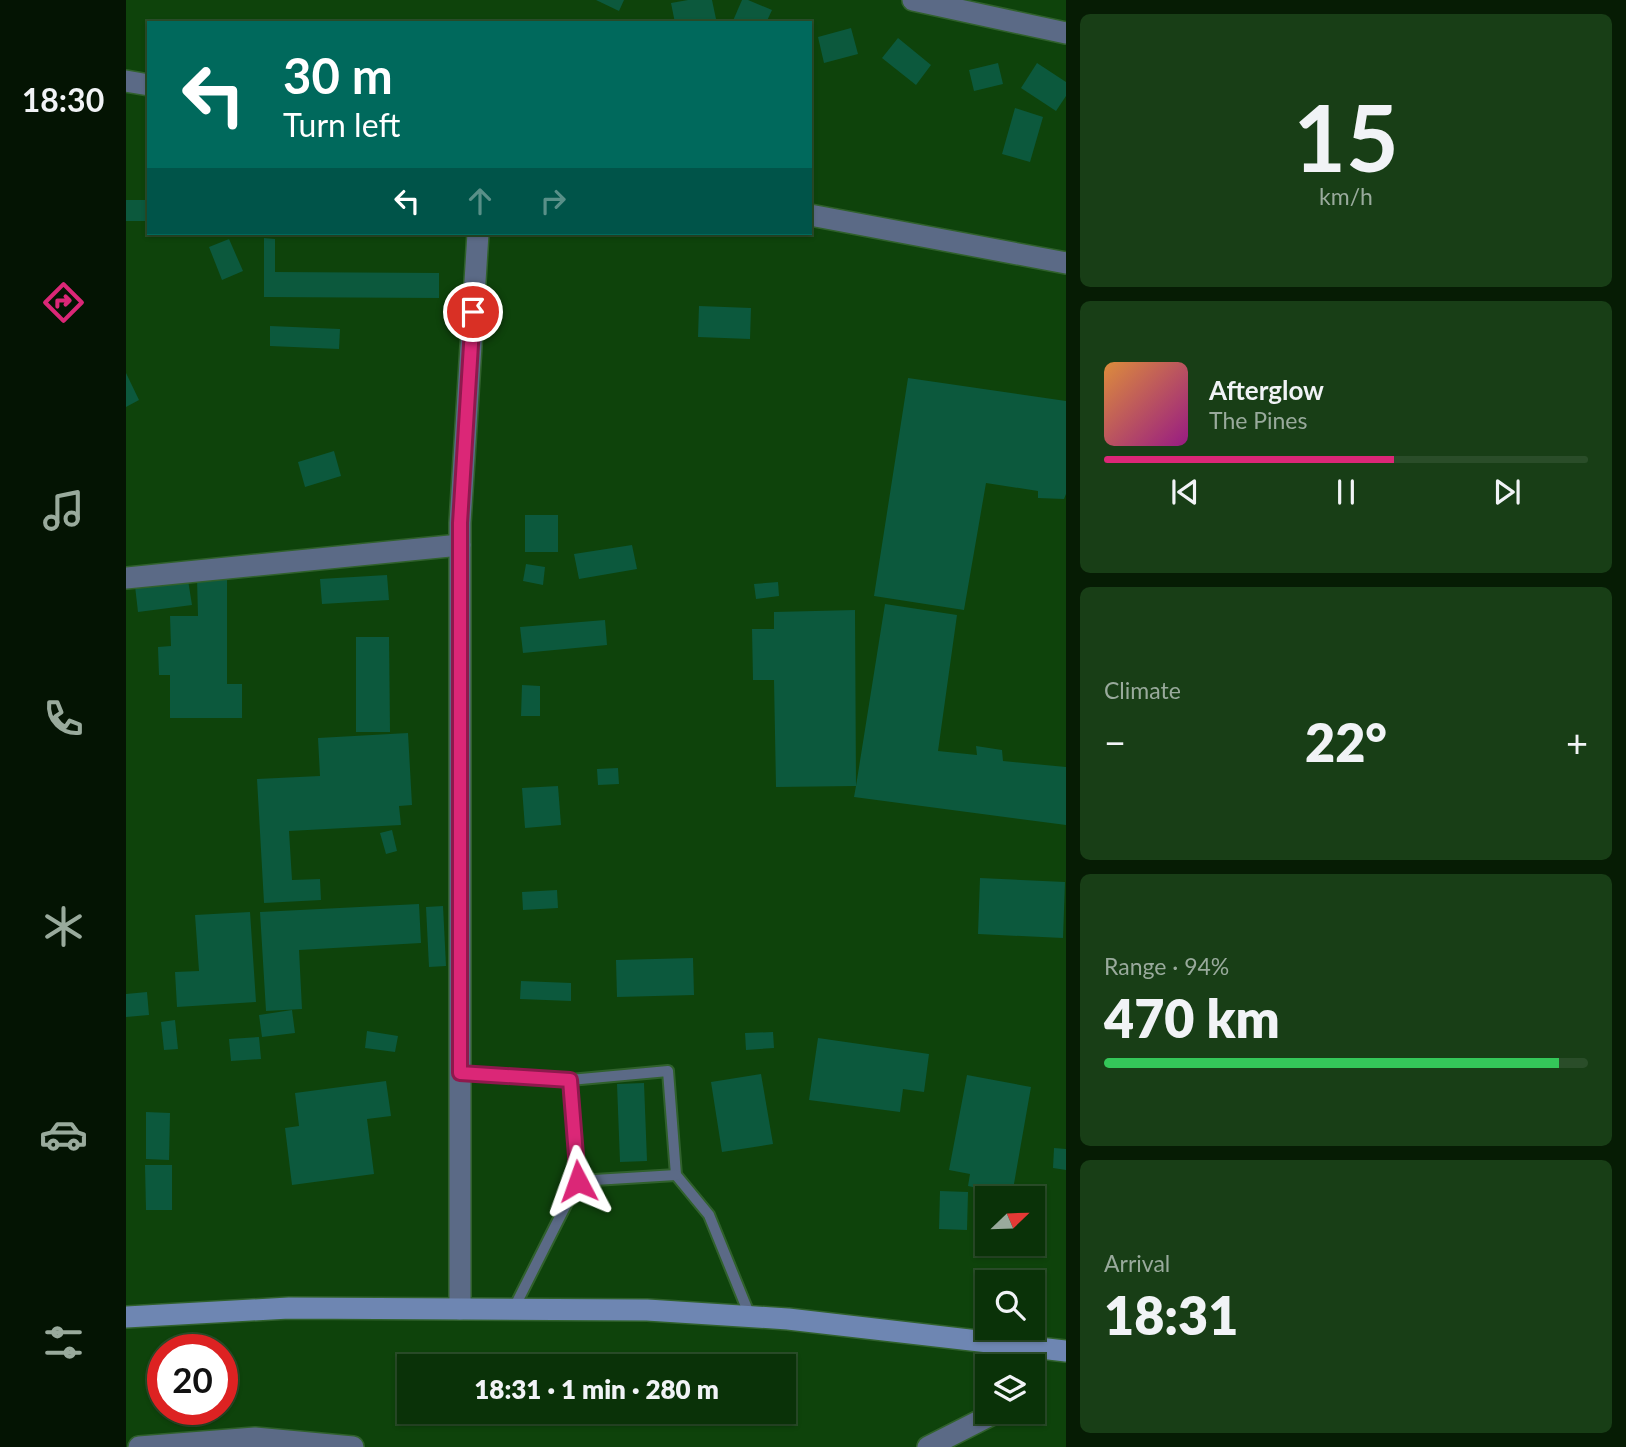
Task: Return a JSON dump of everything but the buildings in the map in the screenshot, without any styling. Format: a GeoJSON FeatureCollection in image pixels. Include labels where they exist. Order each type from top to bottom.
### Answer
{"type":"FeatureCollection","features":[{"type":"Feature","properties":{"kind":"street"},"geometry":{"type":"LineString","coordinates":[[913,0],[1066,33]]}},
{"type":"Feature","properties":{"kind":"street"},"geometry":{"type":"LineString","coordinates":[[126,81],[147,85]]}},
{"type":"Feature","properties":{"kind":"street"},"geometry":{"type":"LineString","coordinates":[[812,215],[1066,263]]}},
{"type":"Feature","properties":{"kind":"street"},"geometry":{"type":"LineString","coordinates":[[460,1309],[460,545],[478,235]]}},
{"type":"Feature","properties":{"kind":"street"},"geometry":{"type":"LineString","coordinates":[[126,578],[460,545]]}},
{"type":"Feature","properties":{"kind":"street"},"geometry":{"type":"LineString","coordinates":[[126,1317],[289,1308],[647,1310],[750,1316],[1007,1354]]}},
{"type":"Feature","properties":{"kind":"street"},"geometry":{"type":"LineString","coordinates":[[1032,1354],[1065,1348]]}},
{"type":"Feature","properties":{"kind":"street"},"geometry":{"type":"LineString","coordinates":[[928,1447],[975,1424]]}},
{"type":"Feature","properties":{"kind":"street"},"geometry":{"type":"LineString","coordinates":[[139,1447],[255,1438],[353,1447]]}},
{"type":"Feature","properties":{"kind":"lane"},"geometry":{"type":"LineString","coordinates":[[460,1073],[570,1080],[668,1071],[676,1175],[709,1215],[750,1316]]}},
{"type":"Feature","properties":{"kind":"lane"},"geometry":{"type":"LineString","coordinates":[[513,1310],[578,1181],[570,1080]]}},
{"type":"Feature","properties":{"kind":"lane"},"geometry":{"type":"LineString","coordinates":[[578,1181],[676,1175]]}},
{"type":"Feature","properties":{"kind":"route"},"geometry":{"type":"LineString","coordinates":[[473,312],[460,523],[460,1073],[570,1080],[578,1181]]}}]}
